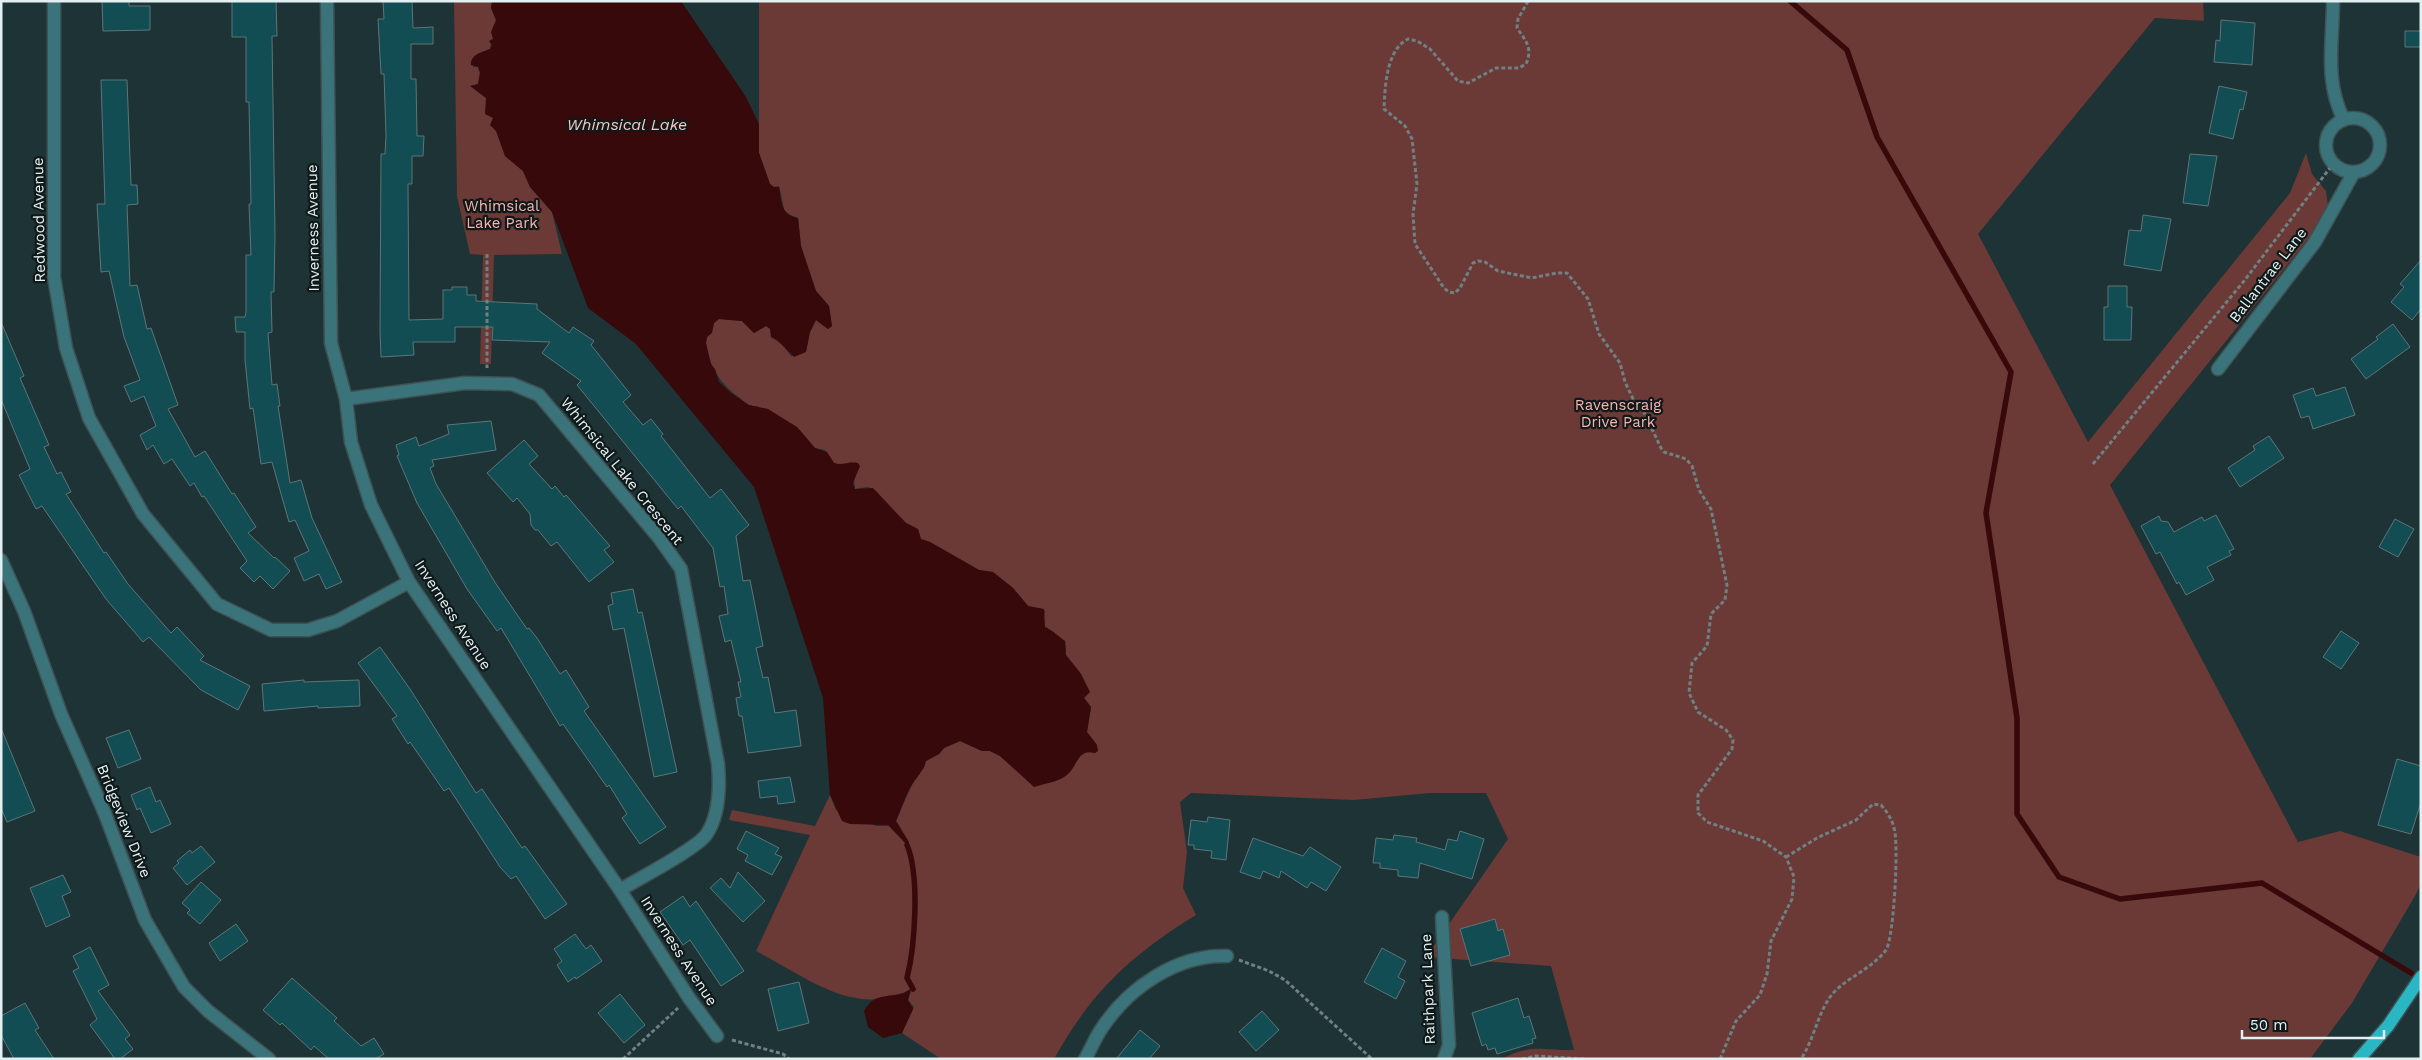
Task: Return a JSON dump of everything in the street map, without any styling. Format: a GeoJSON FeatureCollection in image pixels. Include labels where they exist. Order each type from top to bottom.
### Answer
{"type":"FeatureCollection","features":[{"type":"Feature","properties":{"kind":"main road"},"geometry":{"type":"LineString","coordinates":[[2359,1059],[2388,1026],[2421,977]]}},
{"type":"Feature","properties":{"kind":"street","name":"Redwood Avenue"},"geometry":{"type":"LineString","coordinates":[[54,1],[55,286],[66,348],[89,418],[143,514],[217,604],[270,630],[308,630],[337,621],[409,582]]}},
{"type":"Feature","properties":{"kind":"street","name":"Inverness Avenue"},"geometry":{"type":"LineString","coordinates":[[327,1],[331,342],[346,399],[351,442],[371,505],[409,582],[620,890],[689,998],[717,1036]]}},
{"type":"Feature","properties":{"kind":"street"},"geometry":{"type":"LineString","coordinates":[[2333,1],[2331,70],[2334,101],[2344,120]]}},
{"type":"Feature","properties":{"kind":"street"},"geometry":{"type":"LineString","coordinates":[[2358,118],[2367,122],[2375,129],[2380,138],[2380,152],[2375,162],[2367,169],[2354,172],[2344,171],[2333,164],[2327,153],[2328,136],[2331,129],[2344,120],[2358,118]]}},
{"type":"Feature","properties":{"kind":"street","name":"Ballantrae Lane"},"geometry":{"type":"LineString","coordinates":[[2218,369],[2315,242],[2354,172]]}},
{"type":"Feature","properties":{"kind":"street","name":"Whimsical Lake Crescent"},"geometry":{"type":"LineString","coordinates":[[346,399],[465,383],[512,384],[538,395],[659,538],[681,569],[718,764],[720,785],[714,818],[705,837],[620,890]]}},
{"type":"Feature","properties":{"kind":"street","name":"Bridgeview Drive"},"geometry":{"type":"LineString","coordinates":[[1,560],[24,611],[61,714],[105,814],[145,920],[184,987],[208,1010],[269,1059]]}},
{"type":"Feature","properties":{"kind":"street","name":"Raithpark Lane"},"geometry":{"type":"LineString","coordinates":[[1442,917],[1449,1045],[1444,1059]]}},
{"type":"Feature","properties":{"kind":"street"},"geometry":{"type":"LineString","coordinates":[[1085,1059],[1101,1029],[1111,1016],[1141,988],[1182,963],[1201,956],[1227,956]]}},
{"type":"Feature","properties":{"kind":"path"},"geometry":{"type":"LineString","coordinates":[[1528,1],[1518,19],[1517,28],[1529,46],[1530,55],[1526,64],[1519,68],[1496,68],[1468,84],[1458,82],[1438,56],[1417,41],[1408,39],[1396,47],[1390,65],[1384,110],[1405,126],[1412,139],[1417,184],[1413,214],[1416,244],[1444,288],[1449,292],[1455,293],[1460,288],[1473,263],[1478,261],[1485,262],[1498,271],[1532,278],[1567,273],[1573,278],[1588,299],[1599,334],[1620,363],[1625,382],[1635,403],[1643,410],[1661,448],[1664,452],[1686,458],[1692,466],[1699,490],[1711,509],[1727,585],[1725,600],[1711,614],[1707,646],[1692,663],[1690,692],[1698,712],[1726,730],[1732,740],[1732,749],[1727,759],[1698,795],[1698,813],[1707,822],[1764,841],[1786,857],[1794,877],[1792,898],[1771,941],[1767,974],[1760,995],[1736,1021],[1720,1059]]}},
{"type":"Feature","properties":{"kind":"path"},"geometry":{"type":"LineString","coordinates":[[2093,464],[2244,281],[2333,164]]}},
{"type":"Feature","properties":{"kind":"path"},"geometry":{"type":"LineString","coordinates":[[487,254],[487,384]]}},
{"type":"Feature","properties":{"kind":"path"},"geometry":{"type":"LineString","coordinates":[[1786,857],[1817,838],[1856,820],[1873,804],[1881,805],[1889,814],[1895,829],[1896,863],[1888,947],[1876,961],[1831,995],[1821,1012],[1808,1048],[1801,1059]]}},
{"type":"Feature","properties":{"kind":"path"},"geometry":{"type":"LineString","coordinates":[[1227,956],[1269,971],[1285,980],[1372,1059]]}},
{"type":"Feature","properties":{"kind":"path"},"geometry":{"type":"LineString","coordinates":[[623,1059],[689,998]]}},
{"type":"Feature","properties":{"kind":"path"},"geometry":{"type":"LineString","coordinates":[[717,1036],[783,1054],[789,1059]]}},
{"type":"Feature","properties":{"kind":"path"},"geometry":{"type":"LineString","coordinates":[[1522,1059],[1536,1056],[1584,1059]]}},
{"type":"Feature","properties":{"kind":"green space","name":"Whimsical Lake Park"},"geometry":{"type":"Polygon","coordinates":[[[454,1],[492,1],[491,8],[496,20],[493,39],[490,49],[474,56],[473,67],[478,67],[480,73],[478,84],[471,86],[486,98],[487,105],[485,109],[493,118],[505,156],[523,171],[530,187],[552,212],[562,254],[494,255],[491,364],[480,364],[483,255],[470,254],[457,196],[454,1]]]}},
{"type":"Feature","properties":{"kind":"green space","name":"Ravenscraig Drive Park"},"geometry":{"type":"Polygon","coordinates":[[[759,1],[2203,1],[2204,21],[2155,18],[1978,234],[2088,442],[2290,193],[2306,153],[2312,174],[2326,191],[2329,213],[2110,485],[2298,842],[2340,831],[2421,857],[2421,884],[2415,896],[2352,1003],[2310,1059],[1501,1059],[1530,1049],[1574,1050],[1551,966],[1426,957],[1508,839],[1486,793],[1430,793],[1354,800],[1191,793],[1180,802],[1187,852],[1183,888],[1196,915],[1132,960],[1114,977],[1083,1014],[1054,1059],[941,1059],[902,1033],[914,1007],[908,1000],[912,989],[891,997],[871,999],[851,997],[813,982],[756,951],[810,835],[729,820],[732,810],[815,826],[830,795],[836,810],[876,826],[891,826],[907,845],[896,821],[918,773],[924,768],[926,761],[939,754],[944,748],[960,741],[982,751],[990,751],[1000,756],[1034,786],[1066,775],[1080,756],[1088,751],[1095,753],[1097,745],[1087,732],[1091,707],[1084,698],[1089,692],[1081,674],[1066,655],[1065,641],[1045,627],[1043,620],[1045,611],[1028,606],[1013,588],[993,572],[979,570],[930,542],[921,539],[918,529],[906,523],[885,503],[878,493],[868,487],[855,489],[852,462],[840,465],[834,463],[825,450],[815,448],[797,427],[757,406],[747,404],[727,387],[713,368],[706,342],[714,323],[719,319],[742,321],[754,333],[766,326],[771,329],[771,337],[783,345],[791,356],[806,351],[810,332],[816,320],[828,329],[832,326],[829,306],[816,291],[801,246],[798,218],[785,213],[779,186],[773,187],[770,184],[759,153],[759,1]]]}},
{"type":"Feature","properties":{"kind":"water","name":"Whimsical Lake"},"geometry":{"type":"Polygon","coordinates":[[[492,1],[681,1],[746,97],[759,124],[759,153],[770,184],[774,187],[779,187],[783,207],[788,214],[798,218],[801,246],[816,291],[829,306],[832,326],[828,329],[816,320],[810,332],[806,352],[794,357],[777,340],[771,337],[770,329],[766,326],[754,333],[742,321],[719,319],[714,323],[712,333],[707,337],[706,343],[711,364],[715,369],[719,382],[749,405],[768,409],[797,427],[815,448],[827,452],[834,463],[858,463],[860,466],[853,483],[855,489],[873,488],[906,523],[918,529],[921,539],[930,542],[979,570],[993,572],[1013,588],[1028,606],[1044,609],[1045,627],[1065,641],[1066,655],[1081,674],[1090,692],[1084,698],[1091,707],[1087,732],[1097,745],[1098,751],[1081,755],[1071,771],[1063,778],[1034,787],[1000,756],[990,751],[982,751],[960,741],[944,748],[939,754],[926,761],[908,792],[896,821],[909,842],[907,845],[888,825],[850,824],[842,821],[830,795],[823,698],[754,487],[636,344],[588,308],[552,212],[530,187],[523,171],[505,156],[496,131],[490,125],[493,118],[485,114],[486,98],[470,86],[478,84],[480,73],[478,67],[471,65],[472,59],[477,54],[490,49],[492,45],[489,41],[493,39],[491,32],[496,20],[491,8],[492,1]]]}},
{"type":"Feature","properties":{"kind":"water"},"geometry":{"type":"Polygon","coordinates":[[[911,988],[908,1000],[913,1009],[902,1033],[883,1038],[868,1027],[864,1011],[871,1002],[881,997],[903,993],[911,988]]]}},
{"type":"Feature","properties":{"kind":"building"},"geometry":{"type":"Polygon","coordinates":[[[102,1],[129,1],[129,6],[150,6],[150,30],[103,31],[102,1]]]}},
{"type":"Feature","properties":{"kind":"building"},"geometry":{"type":"Polygon","coordinates":[[[232,1],[276,1],[277,36],[272,36],[274,292],[271,292],[272,332],[268,333],[272,385],[277,384],[280,406],[278,406],[290,483],[301,480],[312,518],[342,582],[326,589],[319,574],[304,581],[294,558],[309,551],[295,520],[289,522],[272,462],[261,464],[253,408],[250,409],[245,360],[245,332],[236,332],[235,317],[245,317],[246,312],[246,255],[251,255],[249,204],[251,204],[249,102],[246,102],[246,37],[232,37],[232,1]]]}},
{"type":"Feature","properties":{"kind":"building"},"geometry":{"type":"Polygon","coordinates":[[[383,1],[412,1],[413,28],[433,27],[433,44],[411,44],[411,79],[416,79],[417,136],[424,136],[423,156],[412,156],[412,184],[408,184],[409,320],[443,319],[443,290],[452,290],[452,287],[467,287],[467,295],[476,295],[476,301],[537,304],[537,309],[569,333],[573,327],[594,341],[591,345],[631,395],[623,402],[643,425],[651,419],[663,434],[661,436],[710,498],[721,489],[749,525],[736,536],[743,581],[750,580],[763,646],[756,648],[763,678],[768,677],[775,713],[796,710],[801,746],[748,753],[742,716],[739,716],[736,698],[741,697],[738,682],[741,682],[731,640],[725,642],[719,616],[728,614],[724,586],[720,587],[713,548],[681,506],[678,509],[577,385],[581,381],[542,353],[550,342],[492,340],[493,327],[455,327],[455,342],[413,342],[414,355],[381,357],[381,154],[385,154],[386,136],[384,74],[381,74],[378,19],[384,19],[383,1]]]}},
{"type":"Feature","properties":{"kind":"building"},"geometry":{"type":"Polygon","coordinates":[[[2221,20],[2255,23],[2252,65],[2214,62],[2216,40],[2220,41],[2221,20]]]}},
{"type":"Feature","properties":{"kind":"building"},"geometry":{"type":"Polygon","coordinates":[[[2405,31],[2421,31],[2421,47],[2405,47],[2405,31]]]}},
{"type":"Feature","properties":{"kind":"building"},"geometry":{"type":"Polygon","coordinates":[[[101,80],[127,80],[131,185],[137,185],[138,204],[127,205],[130,286],[137,285],[147,329],[151,328],[178,405],[168,409],[195,457],[205,451],[232,494],[234,493],[256,527],[248,533],[290,571],[273,589],[260,576],[254,582],[240,568],[247,561],[204,496],[202,497],[194,483],[190,486],[172,459],[164,464],[153,445],[147,450],[140,435],[156,426],[144,396],[131,402],[124,386],[140,380],[124,337],[109,271],[101,272],[97,204],[105,204],[101,80]]]}},
{"type":"Feature","properties":{"kind":"building"},"geometry":{"type":"Polygon","coordinates":[[[2219,86],[2247,92],[2243,110],[2240,109],[2233,139],[2209,133],[2219,86]]]}},
{"type":"Feature","properties":{"kind":"building"},"geometry":{"type":"Polygon","coordinates":[[[2190,154],[2217,156],[2208,206],[2183,203],[2190,154]]]}},
{"type":"Feature","properties":{"kind":"building"},"geometry":{"type":"Polygon","coordinates":[[[2143,215],[2171,219],[2161,271],[2124,265],[2129,230],[2141,231],[2143,215]]]}},
{"type":"Feature","properties":{"kind":"building"},"geometry":{"type":"Polygon","coordinates":[[[2421,260],[2421,309],[2412,320],[2391,302],[2404,287],[2400,284],[2421,260]]]}},
{"type":"Feature","properties":{"kind":"building"},"geometry":{"type":"Polygon","coordinates":[[[2108,286],[2127,286],[2127,307],[2132,307],[2131,340],[2104,340],[2104,307],[2108,307],[2108,286]]]}},
{"type":"Feature","properties":{"kind":"building"},"geometry":{"type":"Polygon","coordinates":[[[1,322],[24,376],[20,378],[49,445],[44,447],[57,474],[61,472],[71,492],[66,494],[104,553],[106,552],[128,584],[171,633],[177,627],[204,656],[200,660],[250,686],[238,710],[201,690],[149,637],[143,642],[106,599],[42,506],[36,509],[19,475],[30,469],[1,399],[1,322]]]}},
{"type":"Feature","properties":{"kind":"building"},"geometry":{"type":"Polygon","coordinates":[[[2393,324],[2410,347],[2366,379],[2351,359],[2378,339],[2376,337],[2393,324]]]}},
{"type":"Feature","properties":{"kind":"building"},"geometry":{"type":"Polygon","coordinates":[[[2345,387],[2355,415],[2313,429],[2309,416],[2301,418],[2293,395],[2313,388],[2316,396],[2345,387]]]}},
{"type":"Feature","properties":{"kind":"building"},"geometry":{"type":"Polygon","coordinates":[[[491,421],[496,450],[432,460],[434,466],[430,468],[436,484],[496,584],[527,629],[529,628],[537,638],[560,674],[566,670],[589,707],[584,711],[666,827],[640,844],[622,818],[627,814],[609,785],[607,787],[563,724],[560,726],[501,628],[497,631],[467,589],[417,503],[397,456],[399,455],[396,445],[416,437],[419,446],[449,434],[447,425],[491,421]]]}},
{"type":"Feature","properties":{"kind":"building"},"geometry":{"type":"Polygon","coordinates":[[[2269,436],[2284,458],[2240,487],[2228,468],[2255,450],[2253,446],[2269,436]]]}},
{"type":"Feature","properties":{"kind":"building"},"geometry":{"type":"Polygon","coordinates":[[[524,440],[538,456],[529,464],[552,489],[555,486],[564,497],[566,495],[610,546],[604,550],[614,562],[589,582],[557,542],[551,546],[538,530],[535,530],[531,525],[530,514],[517,498],[513,502],[487,473],[524,440]]]}},
{"type":"Feature","properties":{"kind":"building"},"geometry":{"type":"Polygon","coordinates":[[[2216,515],[2234,549],[2229,551],[2231,555],[2207,567],[2214,580],[2186,595],[2179,582],[2177,584],[2160,552],[2156,554],[2141,526],[2159,516],[2161,521],[2168,522],[2174,532],[2202,517],[2204,521],[2216,515]]]}},
{"type":"Feature","properties":{"kind":"building"},"geometry":{"type":"Polygon","coordinates":[[[2395,519],[2414,529],[2398,557],[2379,547],[2395,519]]]}},
{"type":"Feature","properties":{"kind":"building"},"geometry":{"type":"Polygon","coordinates":[[[633,589],[638,613],[642,612],[677,772],[654,777],[624,628],[613,630],[608,606],[613,604],[611,593],[633,589]]]}},
{"type":"Feature","properties":{"kind":"building"},"geometry":{"type":"Polygon","coordinates":[[[2341,631],[2359,643],[2341,669],[2323,657],[2341,631]]]}},
{"type":"Feature","properties":{"kind":"building"},"geometry":{"type":"Polygon","coordinates":[[[380,647],[410,689],[476,793],[482,789],[522,848],[525,846],[567,904],[545,919],[516,876],[511,879],[500,867],[449,788],[444,791],[410,742],[408,744],[392,719],[397,716],[358,663],[380,647]]]}},
{"type":"Feature","properties":{"kind":"building"},"geometry":{"type":"Polygon","coordinates":[[[304,680],[304,682],[359,680],[360,706],[318,708],[318,706],[264,711],[262,684],[304,680]]]}},
{"type":"Feature","properties":{"kind":"building"},"geometry":{"type":"Polygon","coordinates":[[[1,728],[35,811],[7,822],[1,808],[1,728]]]}},
{"type":"Feature","properties":{"kind":"building"},"geometry":{"type":"Polygon","coordinates":[[[129,730],[141,759],[118,768],[106,738],[129,730]]]}},
{"type":"Feature","properties":{"kind":"building"},"geometry":{"type":"Polygon","coordinates":[[[2397,759],[2421,766],[2421,802],[2411,834],[2378,825],[2397,759]]]}},
{"type":"Feature","properties":{"kind":"building"},"geometry":{"type":"Polygon","coordinates":[[[790,777],[795,802],[778,804],[777,796],[760,798],[758,781],[790,777]]]}},
{"type":"Feature","properties":{"kind":"building"},"geometry":{"type":"Polygon","coordinates":[[[150,787],[156,802],[160,800],[171,824],[151,833],[140,808],[137,810],[131,795],[150,787]]]}},
{"type":"Feature","properties":{"kind":"building"},"geometry":{"type":"Polygon","coordinates":[[[1208,817],[1230,820],[1226,860],[1211,858],[1212,851],[1194,849],[1194,845],[1188,845],[1191,820],[1207,822],[1208,817]]]}},
{"type":"Feature","properties":{"kind":"building"},"geometry":{"type":"Polygon","coordinates":[[[746,831],[779,848],[775,854],[782,857],[772,875],[745,861],[748,855],[737,849],[746,831]]]}},
{"type":"Feature","properties":{"kind":"building"},"geometry":{"type":"Polygon","coordinates":[[[1460,831],[1484,839],[1472,879],[1420,863],[1418,878],[1398,876],[1398,870],[1380,868],[1380,863],[1373,863],[1376,838],[1393,840],[1394,835],[1417,838],[1416,842],[1445,850],[1448,839],[1457,841],[1460,831]]]}},
{"type":"Feature","properties":{"kind":"building"},"geometry":{"type":"Polygon","coordinates":[[[1253,838],[1303,856],[1310,847],[1341,867],[1326,891],[1311,882],[1307,888],[1281,871],[1279,878],[1263,871],[1260,879],[1240,872],[1253,838]]]}},
{"type":"Feature","properties":{"kind":"building"},"geometry":{"type":"Polygon","coordinates":[[[201,846],[215,862],[187,885],[173,868],[179,863],[177,861],[190,850],[192,853],[201,846]]]}},
{"type":"Feature","properties":{"kind":"building"},"geometry":{"type":"Polygon","coordinates":[[[738,872],[765,901],[743,922],[710,888],[721,878],[730,888],[738,872]]]}},
{"type":"Feature","properties":{"kind":"building"},"geometry":{"type":"Polygon","coordinates":[[[63,875],[71,892],[62,896],[70,916],[46,927],[30,888],[63,875]]]}},
{"type":"Feature","properties":{"kind":"building"},"geometry":{"type":"Polygon","coordinates":[[[201,882],[221,900],[200,924],[187,913],[190,910],[182,903],[201,882]]]}},
{"type":"Feature","properties":{"kind":"building"},"geometry":{"type":"Polygon","coordinates":[[[683,896],[690,907],[696,901],[744,971],[721,986],[690,940],[683,945],[660,912],[683,896]]]}},
{"type":"Feature","properties":{"kind":"building"},"geometry":{"type":"Polygon","coordinates":[[[1495,919],[1498,931],[1503,929],[1510,955],[1471,966],[1460,929],[1495,919]]]}},
{"type":"Feature","properties":{"kind":"building"},"geometry":{"type":"Polygon","coordinates":[[[236,924],[248,941],[220,961],[209,943],[236,924]]]}},
{"type":"Feature","properties":{"kind":"building"},"geometry":{"type":"Polygon","coordinates":[[[575,934],[586,949],[591,945],[602,961],[576,979],[575,977],[568,982],[557,965],[562,961],[554,949],[575,934]]]}},
{"type":"Feature","properties":{"kind":"building"},"geometry":{"type":"Polygon","coordinates":[[[90,947],[109,985],[98,991],[130,1035],[125,1039],[133,1049],[120,1059],[115,1059],[90,1025],[97,1019],[73,971],[79,968],[73,956],[90,947]]]}},
{"type":"Feature","properties":{"kind":"building"},"geometry":{"type":"Polygon","coordinates":[[[1382,948],[1406,961],[1398,977],[1405,981],[1396,999],[1364,982],[1382,948]]]}},
{"type":"Feature","properties":{"kind":"building"},"geometry":{"type":"Polygon","coordinates":[[[292,978],[337,1018],[334,1021],[361,1046],[374,1038],[384,1054],[375,1059],[329,1059],[314,1046],[311,1050],[282,1023],[280,1025],[263,1010],[292,978]]]}},
{"type":"Feature","properties":{"kind":"building"},"geometry":{"type":"Polygon","coordinates":[[[799,982],[809,1023],[778,1031],[768,989],[799,982]]]}},
{"type":"Feature","properties":{"kind":"building"},"geometry":{"type":"Polygon","coordinates":[[[620,994],[645,1025],[624,1043],[598,1013],[620,994]]]}},
{"type":"Feature","properties":{"kind":"building"},"geometry":{"type":"Polygon","coordinates":[[[1518,998],[1524,1018],[1529,1016],[1536,1038],[1532,1039],[1533,1043],[1497,1054],[1495,1048],[1488,1050],[1486,1044],[1482,1046],[1472,1013],[1518,998]]]}},
{"type":"Feature","properties":{"kind":"building"},"geometry":{"type":"Polygon","coordinates":[[[25,1003],[39,1028],[35,1030],[54,1059],[14,1059],[1,1035],[1,1016],[25,1003]]]}},
{"type":"Feature","properties":{"kind":"building"},"geometry":{"type":"Polygon","coordinates":[[[1262,1011],[1279,1030],[1256,1051],[1239,1032],[1262,1011]]]}},
{"type":"Feature","properties":{"kind":"building"},"geometry":{"type":"Polygon","coordinates":[[[1140,1030],[1160,1046],[1149,1059],[1116,1059],[1140,1030]]]}},
{"type":"Feature","properties":{"kind":"waterway"},"geometry":{"type":"LineString","coordinates":[[1790,1],[1847,50],[1877,137],[2011,372],[1986,513],[2017,718],[2017,814],[2059,877],[2120,899],[2262,883],[2421,979]]}},
{"type":"Feature","properties":{"kind":"waterway"},"geometry":{"type":"LineString","coordinates":[[907,845],[914,874],[915,892],[914,930],[907,978],[913,989]]}}]}
